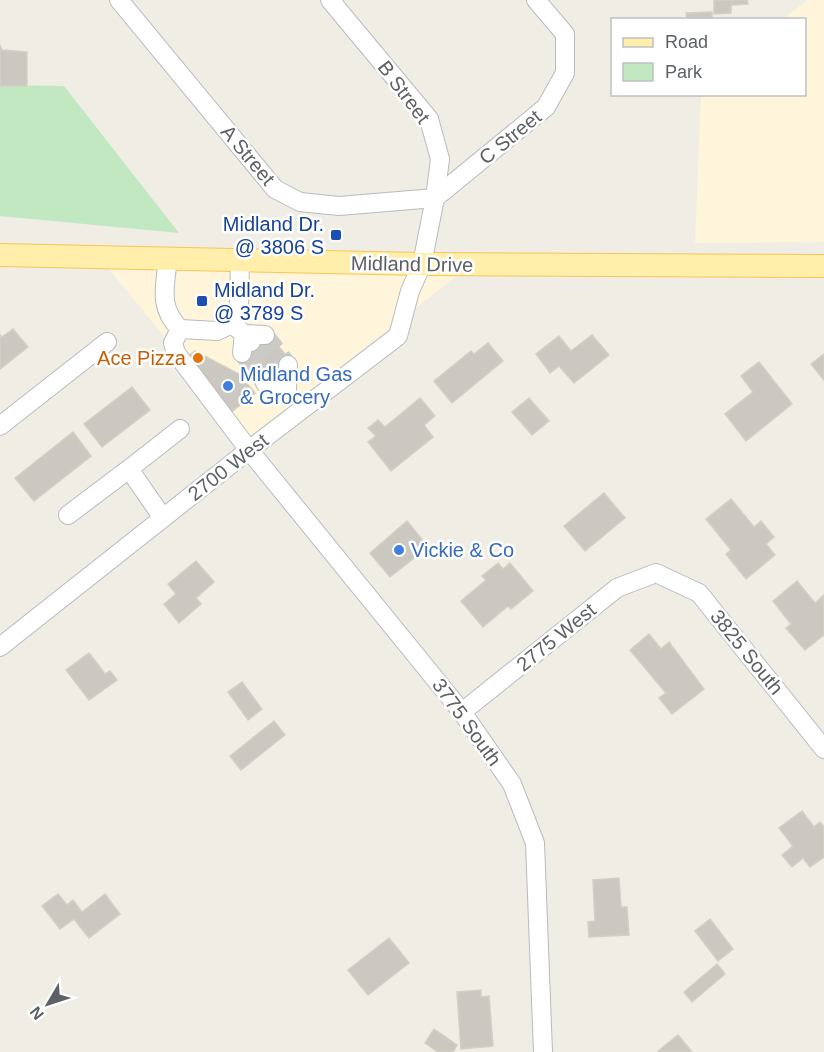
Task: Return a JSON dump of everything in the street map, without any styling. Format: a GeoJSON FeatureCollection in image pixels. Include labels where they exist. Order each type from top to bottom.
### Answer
{"type":"FeatureCollection","features":[{"type":"Feature","properties":{"kind":"main road","name":"Midland Drive"},"geometry":{"type":"LineString","coordinates":[[0,255],[422,264],[824,266]]}},
{"type":"Feature","properties":{"kind":"street","name":"A Street"},"geometry":{"type":"LineString","coordinates":[[119,0],[274,189],[300,202],[339,206],[435,198]]}},
{"type":"Feature","properties":{"kind":"street","name":"B Street"},"geometry":{"type":"LineString","coordinates":[[330,0],[429,119],[440,159],[435,198]]}},
{"type":"Feature","properties":{"kind":"street","name":"C Street"},"geometry":{"type":"LineString","coordinates":[[435,198],[546,107],[565,73],[565,34],[536,0]]}},
{"type":"Feature","properties":{"kind":"street"},"geometry":{"type":"LineString","coordinates":[[422,264],[435,198]]}},
{"type":"Feature","properties":{"kind":"street"},"geometry":{"type":"LineString","coordinates":[[168,259],[164,305],[180,329],[217,331],[247,338],[239,307],[240,261]]}},
{"type":"Feature","properties":{"kind":"street","name":"2700 West"},"geometry":{"type":"LineString","coordinates":[[0,647],[249,450],[398,336],[410,291],[422,264]]}},
{"type":"Feature","properties":{"kind":"street","name":"3775 South"},"geometry":{"type":"LineString","coordinates":[[180,329],[173,343],[176,353],[249,450],[462,712],[512,784],[535,843],[543,1052]]}},
{"type":"Feature","properties":{"kind":"street"},"geometry":{"type":"LineString","coordinates":[[0,426],[107,342]]}},
{"type":"Feature","properties":{"kind":"street"},"geometry":{"type":"LineString","coordinates":[[279,378],[297,413]]}},
{"type":"Feature","properties":{"kind":"street"},"geometry":{"type":"LineString","coordinates":[[68,515],[180,429]]}},
{"type":"Feature","properties":{"kind":"street"},"geometry":{"type":"LineString","coordinates":[[129,469],[164,518]]}},
{"type":"Feature","properties":{"kind":"street","name":"2775 West"},"geometry":{"type":"LineString","coordinates":[[462,712],[616,588],[656,573]]}},
{"type":"Feature","properties":{"kind":"street","name":"3825 South"},"geometry":{"type":"LineString","coordinates":[[656,573],[699,593],[824,748]]}},
{"type":"Feature","properties":{"kind":"shaded area"},"geometry":{"type":"Polygon","coordinates":[[[808,0],[824,0],[824,242],[695,243],[701,96],[806,96],[806,18],[784,18],[808,0]]]}},
{"type":"Feature","properties":{"kind":"shaded area"},"geometry":{"type":"Polygon","coordinates":[[[98,256],[457,276],[248,438],[98,256]]]}},
{"type":"Feature","properties":{"kind":"green space"},"geometry":{"type":"Polygon","coordinates":[[[0,85],[64,86],[179,233],[0,216],[0,85]]]}},
{"type":"Feature","properties":{"kind":"building"},"geometry":{"type":"Polygon","coordinates":[[[714,0],[747,0],[748,4],[731,5],[731,13],[714,14],[714,0]]]}},
{"type":"Feature","properties":{"kind":"building"},"geometry":{"type":"Polygon","coordinates":[[[712,12],[712,18],[687,18],[686,13],[712,12]]]}},
{"type":"Feature","properties":{"kind":"building"},"geometry":{"type":"Polygon","coordinates":[[[0,45],[2,50],[27,52],[27,86],[0,86],[0,45]]]}},
{"type":"Feature","properties":{"kind":"building"},"geometry":{"type":"Polygon","coordinates":[[[13,329],[28,347],[0,369],[0,335],[2,337],[13,329]]]}},
{"type":"Feature","properties":{"kind":"building"},"geometry":{"type":"Polygon","coordinates":[[[268,333],[291,362],[263,385],[240,355],[268,333]]]}},
{"type":"Feature","properties":{"kind":"building"},"geometry":{"type":"Polygon","coordinates":[[[592,335],[609,355],[574,383],[559,366],[550,373],[536,354],[559,336],[571,351],[592,335]]]}},
{"type":"Feature","properties":{"kind":"building"},"geometry":{"type":"Polygon","coordinates":[[[488,343],[503,361],[452,403],[434,381],[471,351],[474,354],[488,343]]]}},
{"type":"Feature","properties":{"kind":"building"},"geometry":{"type":"Polygon","coordinates":[[[195,351],[239,374],[255,393],[229,414],[186,358],[195,351]]]}},
{"type":"Feature","properties":{"kind":"building"},"geometry":{"type":"Polygon","coordinates":[[[824,354],[824,380],[811,364],[824,354]]]}},
{"type":"Feature","properties":{"kind":"building"},"geometry":{"type":"Polygon","coordinates":[[[759,362],[792,404],[746,441],[725,414],[753,392],[741,376],[759,362]]]}},
{"type":"Feature","properties":{"kind":"building"},"geometry":{"type":"Polygon","coordinates":[[[132,387],[150,410],[102,447],[84,424],[132,387]]]}},
{"type":"Feature","properties":{"kind":"building"},"geometry":{"type":"Polygon","coordinates":[[[420,398],[435,416],[424,425],[433,437],[391,471],[368,442],[376,436],[368,428],[378,420],[385,427],[420,398]]]}},
{"type":"Feature","properties":{"kind":"building"},"geometry":{"type":"Polygon","coordinates":[[[529,398],[549,421],[532,435],[512,412],[529,398]]]}},
{"type":"Feature","properties":{"kind":"building"},"geometry":{"type":"Polygon","coordinates":[[[73,432],[91,456],[34,501],[15,478],[73,432]]]}},
{"type":"Feature","properties":{"kind":"building"},"geometry":{"type":"Polygon","coordinates":[[[604,493],[625,518],[585,551],[564,526],[604,493]]]}},
{"type":"Feature","properties":{"kind":"building"},"geometry":{"type":"Polygon","coordinates":[[[731,499],[754,527],[761,521],[774,537],[766,544],[775,555],[746,579],[726,554],[731,550],[706,519],[731,499]]]}},
{"type":"Feature","properties":{"kind":"building","name":"Vickie & Co"},"geometry":{"type":"Polygon","coordinates":[[[407,521],[428,547],[390,577],[370,553],[407,521]]]}},
{"type":"Feature","properties":{"kind":"building"},"geometry":{"type":"Polygon","coordinates":[[[196,561],[214,582],[196,598],[201,604],[179,623],[164,604],[176,594],[168,584],[196,561]]]}},
{"type":"Feature","properties":{"kind":"building"},"geometry":{"type":"Polygon","coordinates":[[[498,563],[503,569],[510,563],[533,591],[511,609],[508,606],[483,627],[461,601],[486,580],[482,576],[498,563]]]}},
{"type":"Feature","properties":{"kind":"building"},"geometry":{"type":"Polygon","coordinates":[[[797,581],[815,603],[824,595],[824,635],[805,650],[786,628],[791,624],[773,601],[797,581]]]}},
{"type":"Feature","properties":{"kind":"building"},"geometry":{"type":"Polygon","coordinates":[[[649,634],[661,649],[669,642],[704,689],[672,714],[659,698],[666,693],[630,650],[649,634]]]}},
{"type":"Feature","properties":{"kind":"building"},"geometry":{"type":"Polygon","coordinates":[[[89,653],[105,674],[110,671],[117,680],[89,700],[66,670],[89,653]]]}},
{"type":"Feature","properties":{"kind":"building"},"geometry":{"type":"Polygon","coordinates":[[[242,682],[262,709],[248,720],[228,692],[242,682]]]}},
{"type":"Feature","properties":{"kind":"building"},"geometry":{"type":"Polygon","coordinates":[[[274,721],[285,735],[241,770],[230,756],[274,721]]]}},
{"type":"Feature","properties":{"kind":"building"},"geometry":{"type":"Polygon","coordinates":[[[802,811],[814,827],[820,822],[824,827],[824,857],[810,867],[803,858],[792,867],[782,855],[793,846],[779,828],[802,811]]]}},
{"type":"Feature","properties":{"kind":"building"},"geometry":{"type":"Polygon","coordinates":[[[619,878],[621,907],[627,907],[629,935],[589,937],[588,922],[595,921],[593,880],[619,878]]]}},
{"type":"Feature","properties":{"kind":"building"},"geometry":{"type":"Polygon","coordinates":[[[58,894],[67,905],[73,900],[82,912],[105,894],[120,914],[89,938],[74,919],[60,929],[42,906],[58,894]]]}},
{"type":"Feature","properties":{"kind":"building"},"geometry":{"type":"Polygon","coordinates":[[[710,919],[733,949],[718,961],[695,931],[710,919]]]}},
{"type":"Feature","properties":{"kind":"building"},"geometry":{"type":"Polygon","coordinates":[[[389,938],[409,963],[368,995],[348,970],[389,938]]]}},
{"type":"Feature","properties":{"kind":"building"},"geometry":{"type":"Polygon","coordinates":[[[717,964],[725,974],[692,1002],[684,992],[717,964]]]}},
{"type":"Feature","properties":{"kind":"building"},"geometry":{"type":"Polygon","coordinates":[[[481,990],[481,997],[489,996],[493,1046],[461,1049],[457,992],[481,990]]]}},
{"type":"Feature","properties":{"kind":"building"},"geometry":{"type":"Polygon","coordinates":[[[434,1029],[457,1045],[453,1052],[438,1052],[425,1043],[434,1029]]]}},
{"type":"Feature","properties":{"kind":"building"},"geometry":{"type":"Polygon","coordinates":[[[678,1035],[692,1052],[658,1052],[658,1051],[678,1035]]]}},
{"type":"Feature","properties":{"kind":"tunnel"},"geometry":{"type":"LineString","coordinates":[[265,335],[288,365]]}},
{"type":"Feature","properties":{"kind":"tunnel"},"geometry":{"type":"LineString","coordinates":[[253,345],[276,374]]}},
{"type":"Feature","properties":{"kind":"tunnel"},"geometry":{"type":"LineString","coordinates":[[242,353],[265,383]]}},
{"type":"Feature","properties":{"kind":"place","name":"Midland Dr. @ 3806 S"},"geometry":{"type":"Point","coordinates":[336,235]}},
{"type":"Feature","properties":{"kind":"place","name":"Midland Dr. @ 3789 S"},"geometry":{"type":"Point","coordinates":[202,301]}},
{"type":"Feature","properties":{"kind":"place","name":"Ace Pizza"},"geometry":{"type":"Point","coordinates":[198,358]}},
{"type":"Feature","properties":{"kind":"place","name":"Midland Gas & Grocery"},"geometry":{"type":"Point","coordinates":[228,386]}},
{"type":"Feature","properties":{"kind":"place","name":"Vickie & Co"},"geometry":{"type":"Point","coordinates":[399,550]}}]}
